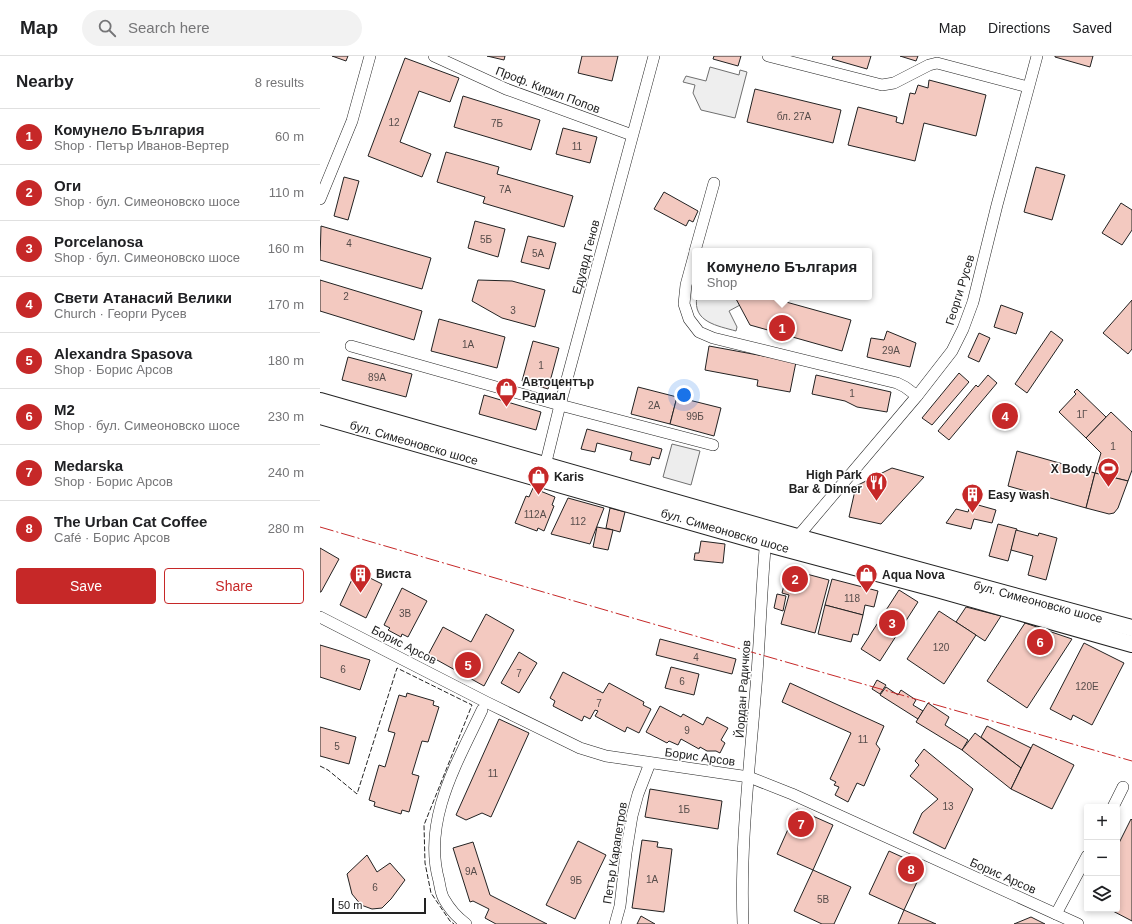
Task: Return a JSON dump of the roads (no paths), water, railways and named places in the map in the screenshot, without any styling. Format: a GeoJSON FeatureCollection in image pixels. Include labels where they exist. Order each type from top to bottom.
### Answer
{"type":"FeatureCollection","features":[{"type":"Feature","properties":{"kind":"main road","name":"бул. Симеоновско шосе"},"geometry":{"type":"LineString","coordinates":[[320,401],[545,466],[766,536]]}},
{"type":"Feature","properties":{"kind":"main road","name":"бул. Симеоновско шосе"},"geometry":{"type":"LineString","coordinates":[[320,416],[792,543],[1132,628]]}},
{"type":"Feature","properties":{"kind":"main road","name":"бул. Симеоновско шосе"},"geometry":{"type":"LineString","coordinates":[[792,543],[945,592],[1132,644]]}},
{"type":"Feature","properties":{"kind":"street"},"geometry":{"type":"LineString","coordinates":[[320,199],[352,120],[370,56]]}},
{"type":"Feature","properties":{"kind":"street","name":"Проф. Кирил Попов"},"geometry":{"type":"LineString","coordinates":[[434,56],[506,89],[632,135]]}},
{"type":"Feature","properties":{"kind":"street","name":"Едуард Генов"},"geometry":{"type":"LineString","coordinates":[[545,466],[654,56]]}},
{"type":"Feature","properties":{"kind":"street"},"geometry":{"type":"LineString","coordinates":[[768,56],[882,85],[894,83],[929,65],[937,63],[1028,87]]}},
{"type":"Feature","properties":{"kind":"street","name":"Георги Русев"},"geometry":{"type":"LineString","coordinates":[[792,543],[917,396],[952,351],[963,329],[973,302],[1037,56]]}},
{"type":"Feature","properties":{"kind":"street"},"geometry":{"type":"LineString","coordinates":[[696,248],[714,183]]}},
{"type":"Feature","properties":{"kind":"street"},"geometry":{"type":"LineString","coordinates":[[692,263],[686,285],[684,304],[689,320],[699,332],[713,338],[897,383],[905,386],[917,396]]}},
{"type":"Feature","properties":{"kind":"street"},"geometry":{"type":"LineString","coordinates":[[351,346],[560,405],[713,445]]}},
{"type":"Feature","properties":{"kind":"street","name":"Йордан Радичков"},"geometry":{"type":"LineString","coordinates":[[743,924],[743,847],[759,648],[766,536]]}},
{"type":"Feature","properties":{"kind":"street","name":"Борис Арсов"},"geometry":{"type":"LineString","coordinates":[[320,617],[486,702],[580,748],[606,756],[749,777],[792,794],[1078,924]]}},
{"type":"Feature","properties":{"kind":"street"},"geometry":{"type":"LineString","coordinates":[[466,924],[443,899],[435,868],[434,834],[440,809],[451,776],[482,710]]}},
{"type":"Feature","properties":{"kind":"street","name":"Петър Карапетров"},"geometry":{"type":"LineString","coordinates":[[615,924],[620,906],[632,816],[638,794],[650,763]]}},
{"type":"Feature","properties":{"kind":"street"},"geometry":{"type":"LineString","coordinates":[[1115,804],[1123,788]]}},
{"type":"Feature","properties":{"kind":"street"},"geometry":{"type":"LineString","coordinates":[[1056,914],[1084,862]]}},
{"type":"Feature","properties":{"kind":"place","name":"Комунело България"},"geometry":{"type":"Point","coordinates":[782,328]}},
{"type":"Feature","properties":{"kind":"place","name":"Автоцентър Радиал"},"geometry":{"type":"Point","coordinates":[506,408]}},
{"type":"Feature","properties":{"kind":"place","name":"Свети Атанасий Велики"},"geometry":{"type":"Point","coordinates":[1005,416]}},
{"type":"Feature","properties":{"kind":"place","name":"X Body"},"geometry":{"type":"Point","coordinates":[1108,488]}},
{"type":"Feature","properties":{"kind":"place","name":"Karis"},"geometry":{"type":"Point","coordinates":[539,496]}},
{"type":"Feature","properties":{"kind":"place","name":"High Park Bar & Dinner"},"geometry":{"type":"Point","coordinates":[877,502]}},
{"type":"Feature","properties":{"kind":"place","name":"Easy wash"},"geometry":{"type":"Point","coordinates":[973,514]}},
{"type":"Feature","properties":{"kind":"place","name":"Оги"},"geometry":{"type":"Point","coordinates":[795,579]}},
{"type":"Feature","properties":{"kind":"place","name":"Виста"},"geometry":{"type":"Point","coordinates":[361,594]}},
{"type":"Feature","properties":{"kind":"place","name":"Aqua Nova"},"geometry":{"type":"Point","coordinates":[866,594]}},
{"type":"Feature","properties":{"kind":"place","name":"Porcelanosa"},"geometry":{"type":"Point","coordinates":[892,623]}},
{"type":"Feature","properties":{"kind":"place","name":"M2"},"geometry":{"type":"Point","coordinates":[1040,642]}},
{"type":"Feature","properties":{"kind":"place","name":"Alexandra Spasova"},"geometry":{"type":"Point","coordinates":[468,665]}},
{"type":"Feature","properties":{"kind":"place","name":"Medarska"},"geometry":{"type":"Point","coordinates":[801,824]}},
{"type":"Feature","properties":{"kind":"place","name":"The Urban Cat Coffee"},"geometry":{"type":"Point","coordinates":[911,869]}}]}
